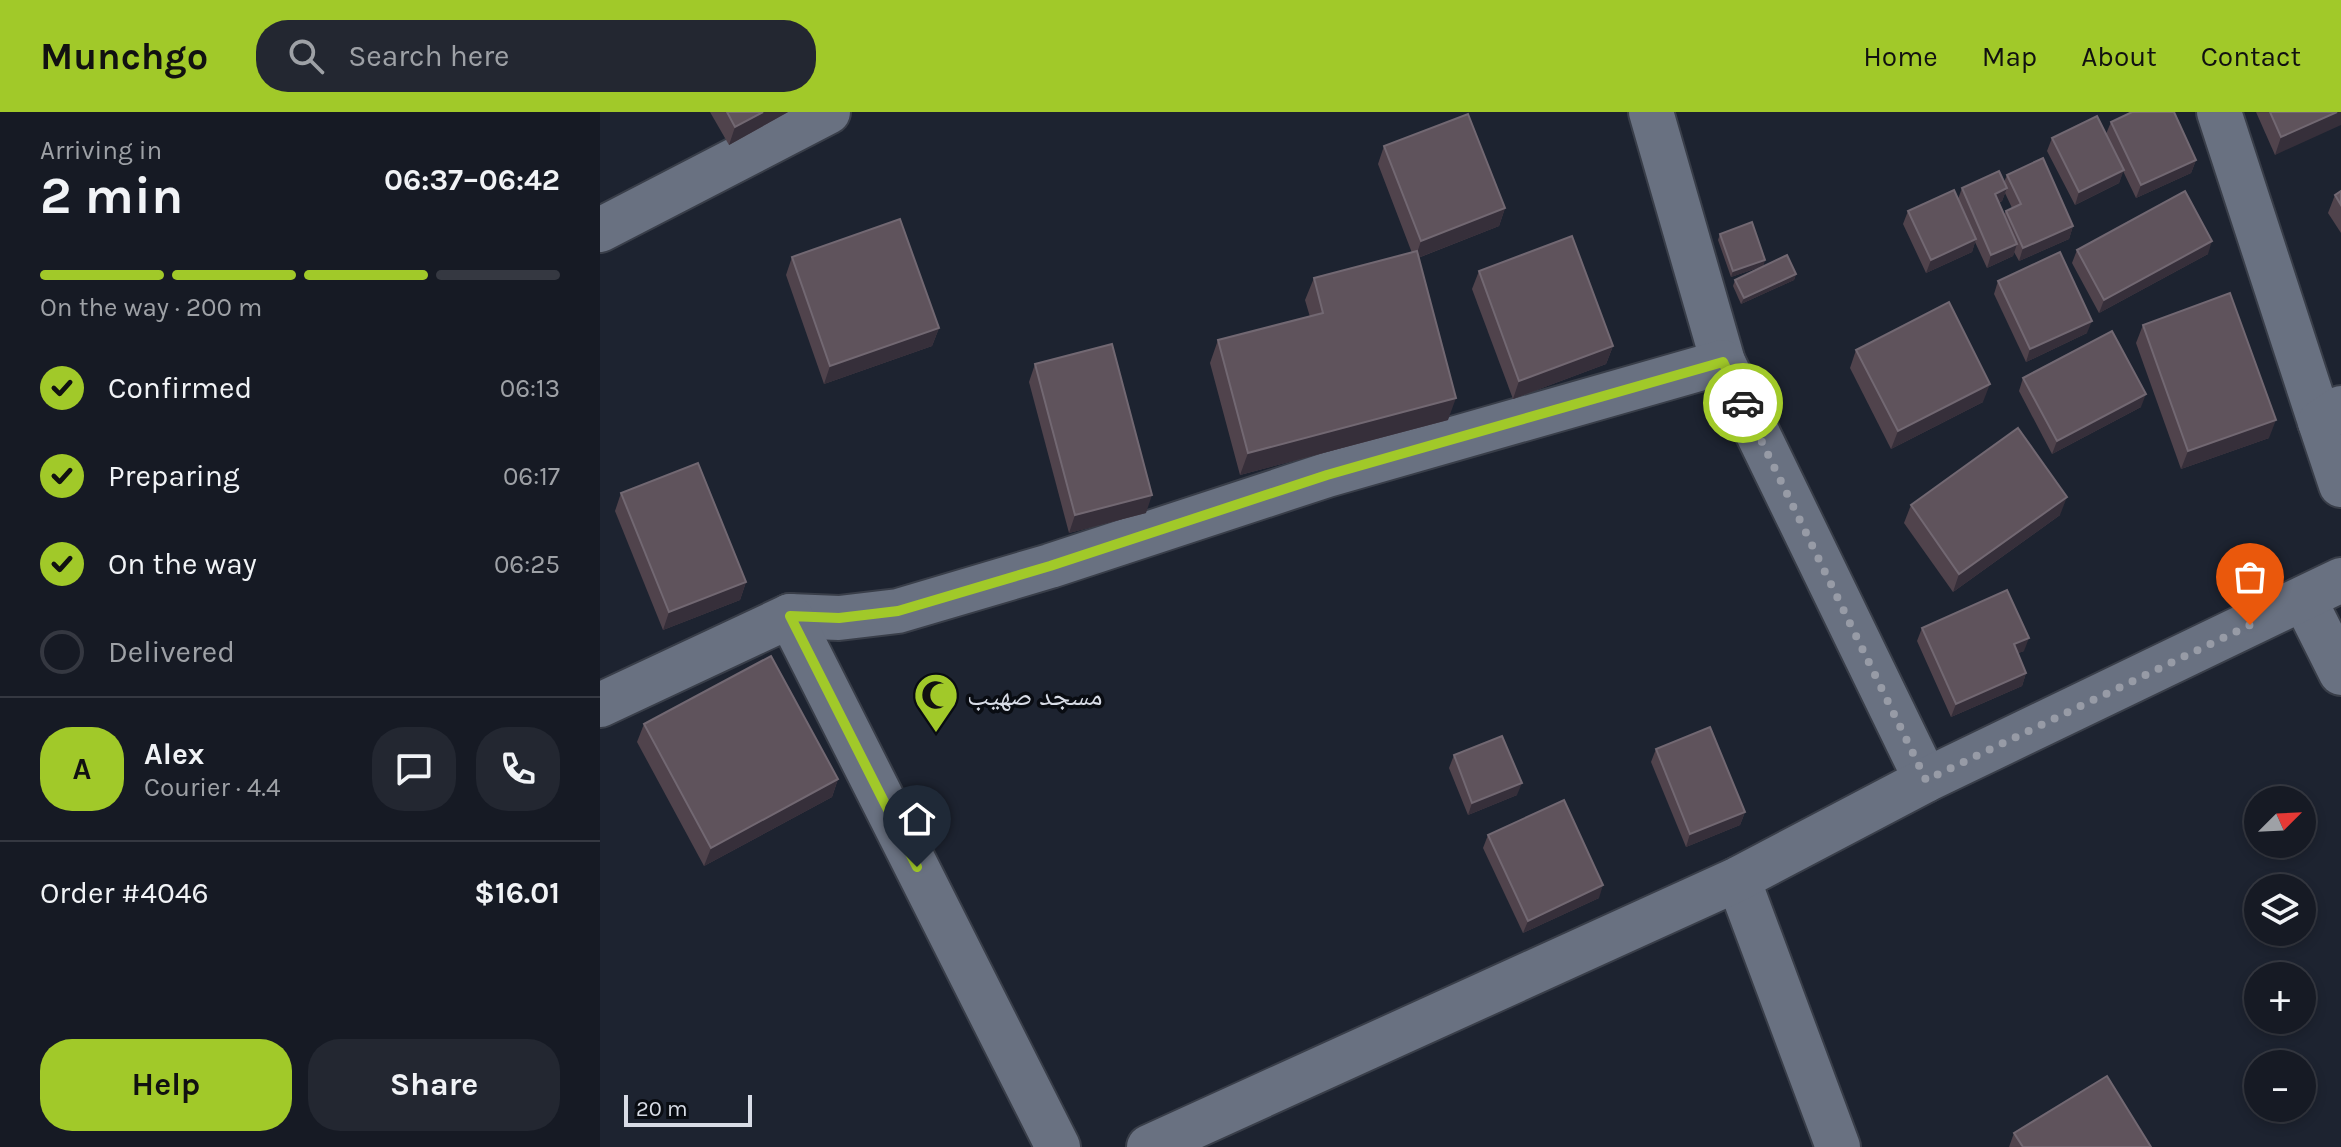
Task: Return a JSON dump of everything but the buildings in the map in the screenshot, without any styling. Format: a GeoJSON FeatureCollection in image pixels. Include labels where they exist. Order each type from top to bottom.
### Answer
{"type":"FeatureCollection","features":[{"type":"Feature","properties":{"kind":"street"},"geometry":{"type":"LineString","coordinates":[[600,230],[828,112]]}},
{"type":"Feature","properties":{"kind":"street"},"geometry":{"type":"LineString","coordinates":[[1651,112],[1723,362],[1926,780]]}},
{"type":"Feature","properties":{"kind":"street"},"geometry":{"type":"LineString","coordinates":[[2219,112],[2330,415],[2341,485]]}},
{"type":"Feature","properties":{"kind":"street"},"geometry":{"type":"LineString","coordinates":[[600,705],[790,616],[839,618],[898,611],[1050,566],[1327,475],[1723,362]]}},
{"type":"Feature","properties":{"kind":"street"},"geometry":{"type":"LineString","coordinates":[[1149,1147],[1738,879],[1926,780],[2322,589],[2341,673]]}},
{"type":"Feature","properties":{"kind":"street"},"geometry":{"type":"LineString","coordinates":[[790,616],[1058,1147]]}},
{"type":"Feature","properties":{"kind":"street"},"geometry":{"type":"LineString","coordinates":[[1738,879],[1838,1147]]}},
{"type":"Feature","properties":{"kind":"way so far"},"geometry":{"type":"LineString","coordinates":[[1743,403],[1926,780],[2250,625]]}},
{"type":"Feature","properties":{"kind":"place","name":"مسجد صهيب"},"geometry":{"type":"Point","coordinates":[936,734]}},
{"type":"Feature","properties":{"kind":"route"},"geometry":{"type":"LineString","coordinates":[[917,867],[790,616],[839,618],[898,611],[961,594],[1327,475],[1723,362],[1743,403]]}}]}
